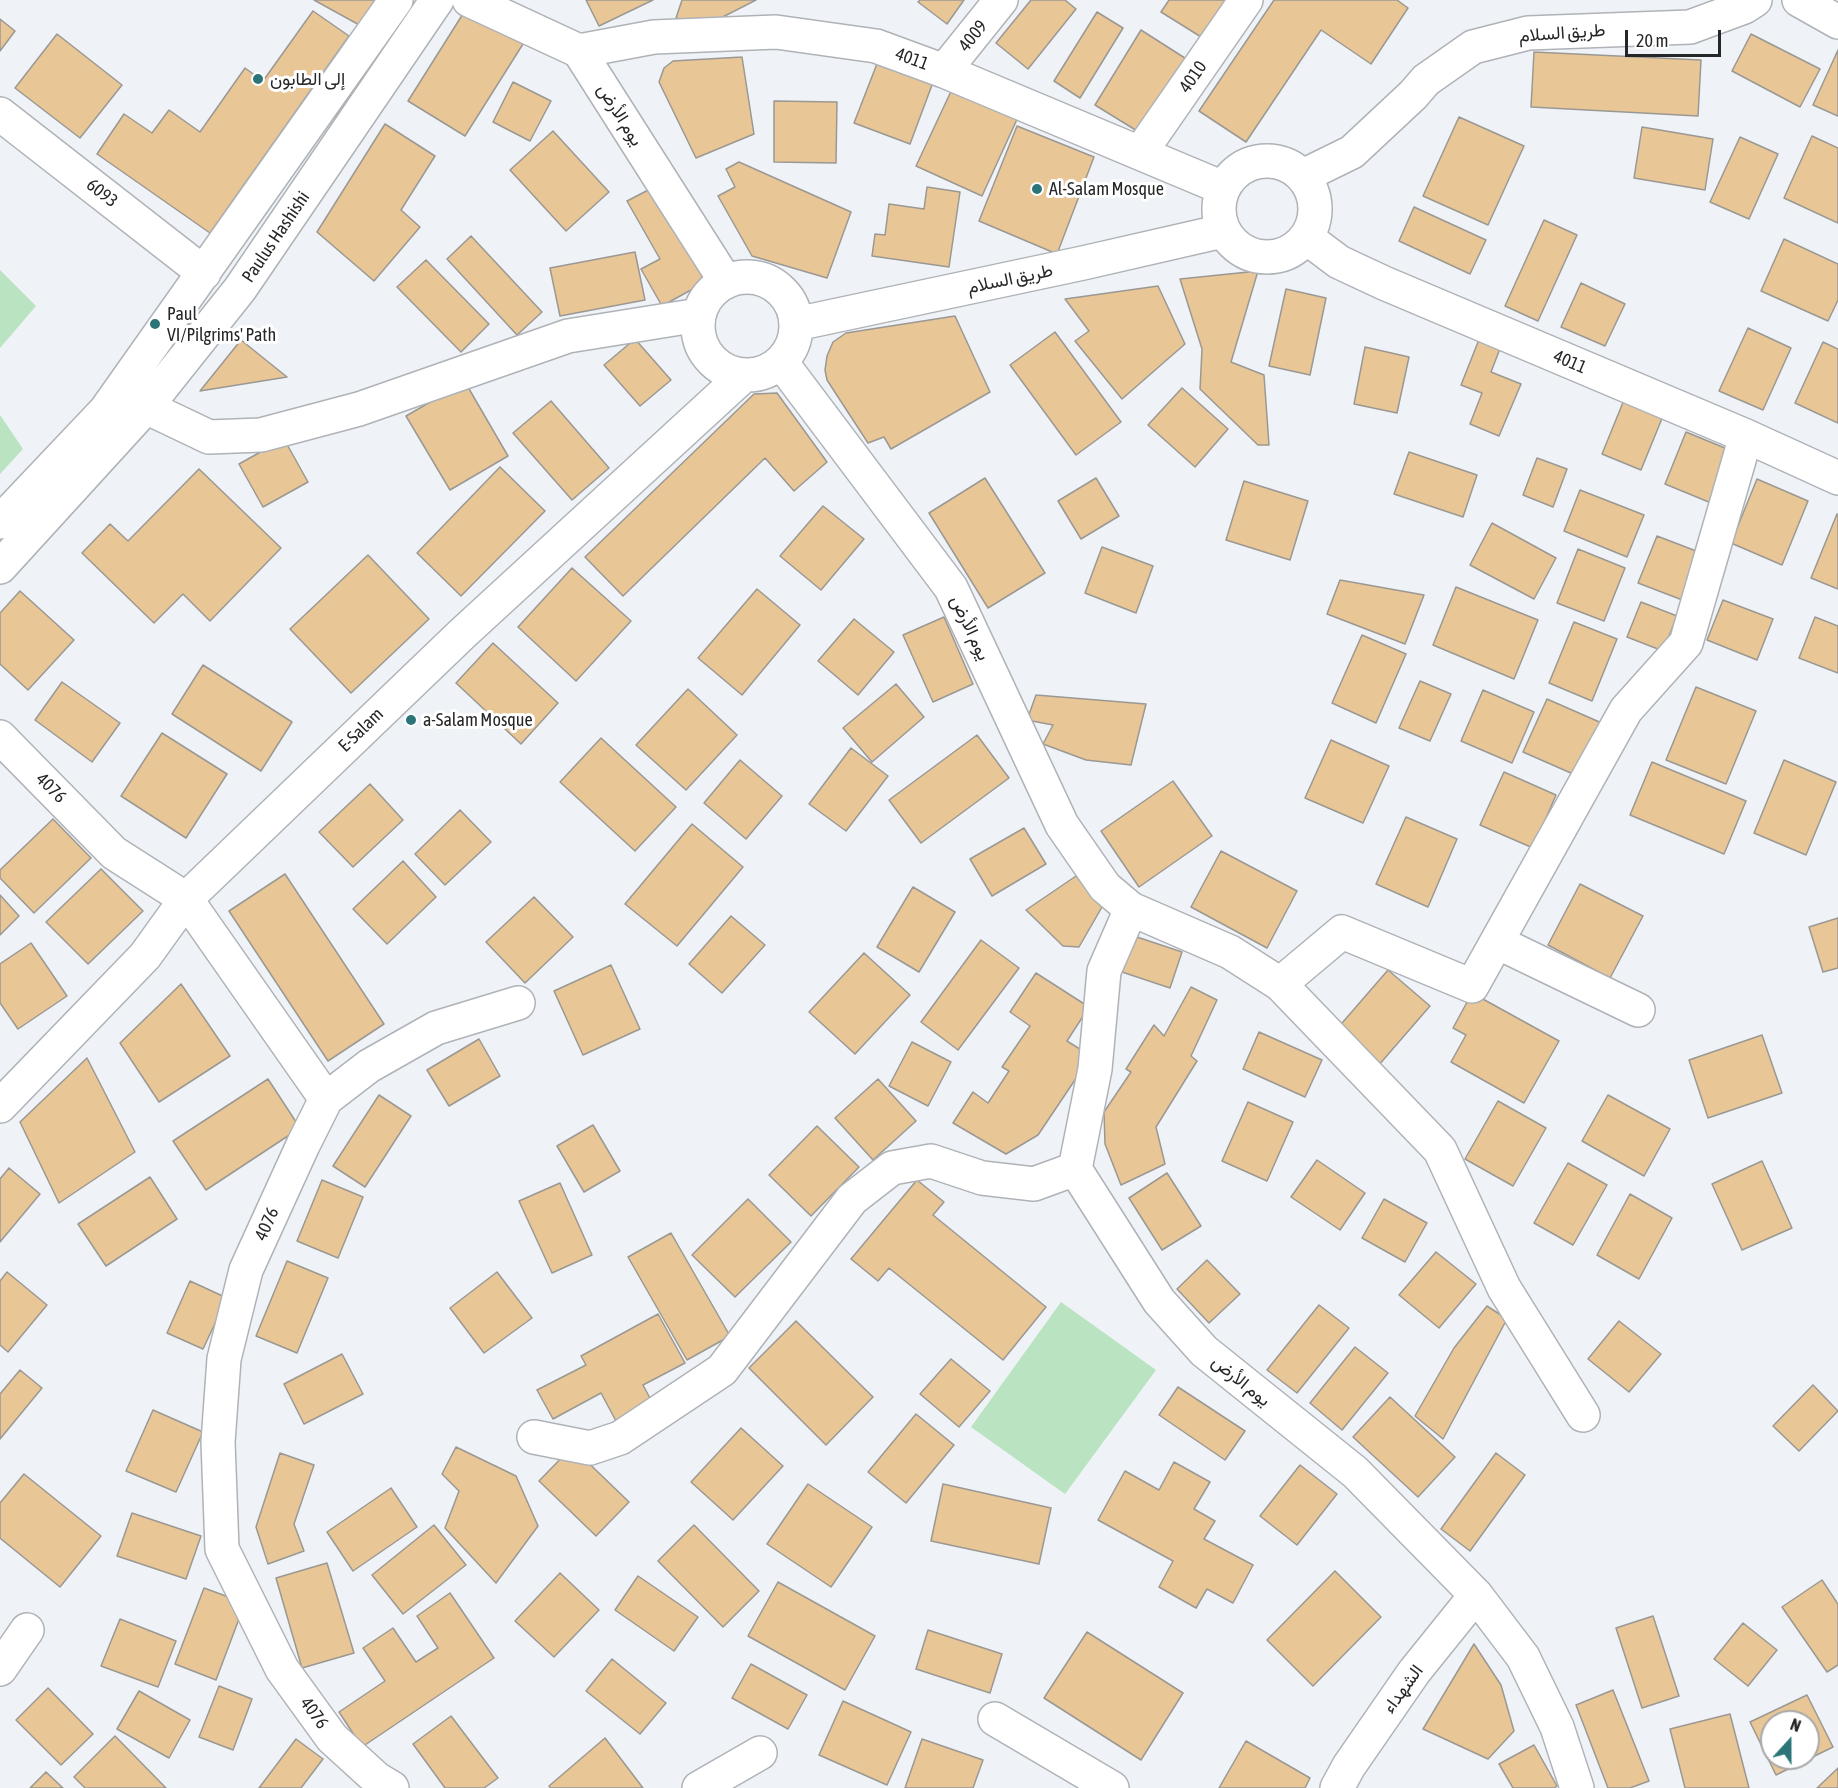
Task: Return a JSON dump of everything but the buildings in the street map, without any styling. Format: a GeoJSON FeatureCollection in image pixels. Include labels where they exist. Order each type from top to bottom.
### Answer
{"type":"FeatureCollection","features":[{"type":"Feature","properties":{"kind":"street","name":"Paulus Hashishi"},"geometry":{"type":"LineString","coordinates":[[0,522],[106,410],[396,0]]}},
{"type":"Feature","properties":{"kind":"street","name":"Paulus Hashishi"},"geometry":{"type":"LineString","coordinates":[[0,567],[146,407],[240,289],[436,0]]}},
{"type":"Feature","properties":{"kind":"street"},"geometry":{"type":"LineString","coordinates":[[469,0],[579,51]]}},
{"type":"Feature","properties":{"kind":"street","name":"4009"},"geometry":{"type":"LineString","coordinates":[[944,71],[1001,0]]}},
{"type":"Feature","properties":{"kind":"street","name":"4010"},"geometry":{"type":"LineString","coordinates":[[1140,153],[1246,0]]}},
{"type":"Feature","properties":{"kind":"street","name":"طريق السلام"},"geometry":{"type":"LineString","coordinates":[[1303,176],[1352,152],[1426,80],[1473,47],[1528,33],[1690,27],[1744,7],[1755,0]]}},
{"type":"Feature","properties":{"kind":"street"},"geometry":{"type":"LineString","coordinates":[[1799,0],[1838,22]]}},
{"type":"Feature","properties":{"kind":"street","name":"4011"},"geometry":{"type":"LineString","coordinates":[[579,51],[654,37],[776,33],[876,46],[944,71],[1223,188]]}},
{"type":"Feature","properties":{"kind":"street","name":"يوم الأرض"},"geometry":{"type":"LineString","coordinates":[[579,51],[726,282]]}},
{"type":"Feature","properties":{"kind":"street","name":"6093"},"geometry":{"type":"LineString","coordinates":[[0,114],[204,273]]}},
{"type":"Feature","properties":{"kind":"street"},"geometry":{"type":"LineString","coordinates":[[1260,161],[1276,161],[1290,166],[1303,176],[1312,190],[1316,207],[1314,224],[1306,238],[1294,250],[1280,256],[1263,258],[1247,253],[1233,244],[1223,231],[1218,202],[1223,188],[1232,175],[1245,165],[1260,161]]}},
{"type":"Feature","properties":{"kind":"street","name":"طريق السلام"},"geometry":{"type":"LineString","coordinates":[[796,324],[1223,231]]}},
{"type":"Feature","properties":{"kind":"street","name":"4011"},"geometry":{"type":"LineString","coordinates":[[1306,238],[1339,262],[1384,283],[1746,436],[1838,478]]}},
{"type":"Feature","properties":{"kind":"street"},"geometry":{"type":"LineString","coordinates":[[745,277],[762,279],[777,287],[793,308],[796,324],[791,348],[781,362],[761,373],[744,375],[728,371],[714,362],[704,348],[698,332],[702,306],[712,291],[726,282],[745,277]]}},
{"type":"Feature","properties":{"kind":"street"},"geometry":{"type":"LineString","coordinates":[[106,410],[146,407],[209,437],[261,435],[359,409],[567,336],[699,315]]}},
{"type":"Feature","properties":{"kind":"street","name":"يوم الأرض"},"geometry":{"type":"LineString","coordinates":[[781,362],[951,588],[1062,825],[1104,887],[1131,909],[1230,952],[1280,984],[1440,1150],[1504,1288],[1583,1415]]}},
{"type":"Feature","properties":{"kind":"street","name":"E-Salam"},"geometry":{"type":"LineString","coordinates":[[0,1106],[145,956],[186,899],[462,634],[744,375]]}},
{"type":"Feature","properties":{"kind":"street"},"geometry":{"type":"LineString","coordinates":[[1280,984],[1342,932],[1472,986],[1626,710],[1686,643],[1746,436]]}},
{"type":"Feature","properties":{"kind":"street","name":"4076"},"geometry":{"type":"LineString","coordinates":[[0,736],[114,853],[186,899],[326,1099],[246,1270],[224,1359],[218,1442],[222,1549],[289,1678],[332,1738],[377,1779],[392,1788]]}},
{"type":"Feature","properties":{"kind":"street"},"geometry":{"type":"LineString","coordinates":[[534,1437],[590,1448],[620,1438],[722,1370],[852,1199],[892,1168],[931,1161],[982,1179],[1034,1184],[1075,1169],[1095,1070],[1104,971],[1131,909]]}},
{"type":"Feature","properties":{"kind":"street"},"geometry":{"type":"LineString","coordinates":[[1497,942],[1638,1010]]}},
{"type":"Feature","properties":{"kind":"street"},"geometry":{"type":"LineString","coordinates":[[326,1099],[369,1066],[436,1028],[519,1003]]}},
{"type":"Feature","properties":{"kind":"street","name":"يوم الأرض"},"geometry":{"type":"LineString","coordinates":[[1075,1169],[1159,1301],[1204,1351],[1355,1472],[1476,1596],[1523,1657],[1557,1727],[1577,1788]]}},
{"type":"Feature","properties":{"kind":"street","name":"الشهداء"},"geometry":{"type":"LineString","coordinates":[[1337,1788],[1349,1766],[1414,1672],[1476,1596]]}},
{"type":"Feature","properties":{"kind":"street"},"geometry":{"type":"LineString","coordinates":[[0,1669],[27,1630]]}},
{"type":"Feature","properties":{"kind":"street"},"geometry":{"type":"LineString","coordinates":[[995,1719],[1112,1788]]}},
{"type":"Feature","properties":{"kind":"street"},"geometry":{"type":"LineString","coordinates":[[699,1788],[760,1753]]}},
{"type":"Feature","properties":{"kind":"green space"},"geometry":{"type":"Polygon","coordinates":[[[0,270],[36,306],[0,348],[0,270]]]}},
{"type":"Feature","properties":{"kind":"green space"},"geometry":{"type":"Polygon","coordinates":[[[0,415],[23,449],[0,474],[0,415]]]}},
{"type":"Feature","properties":{"kind":"green space"},"geometry":{"type":"Polygon","coordinates":[[[1061,1302],[1156,1370],[1065,1494],[971,1427],[1061,1302]]]}},
{"type":"Feature","properties":{"kind":"place","name":"إلى الطابون"},"geometry":{"type":"Point","coordinates":[258,79]}},
{"type":"Feature","properties":{"kind":"place","name":"Al-Salam Mosque"},"geometry":{"type":"Point","coordinates":[1037,189]}},
{"type":"Feature","properties":{"kind":"place","name":"Paul VI/Pilgrims' Path"},"geometry":{"type":"Point","coordinates":[155,324]}},
{"type":"Feature","properties":{"kind":"place","name":"a-Salam Mosque"},"geometry":{"type":"Point","coordinates":[411,720]}}]}
